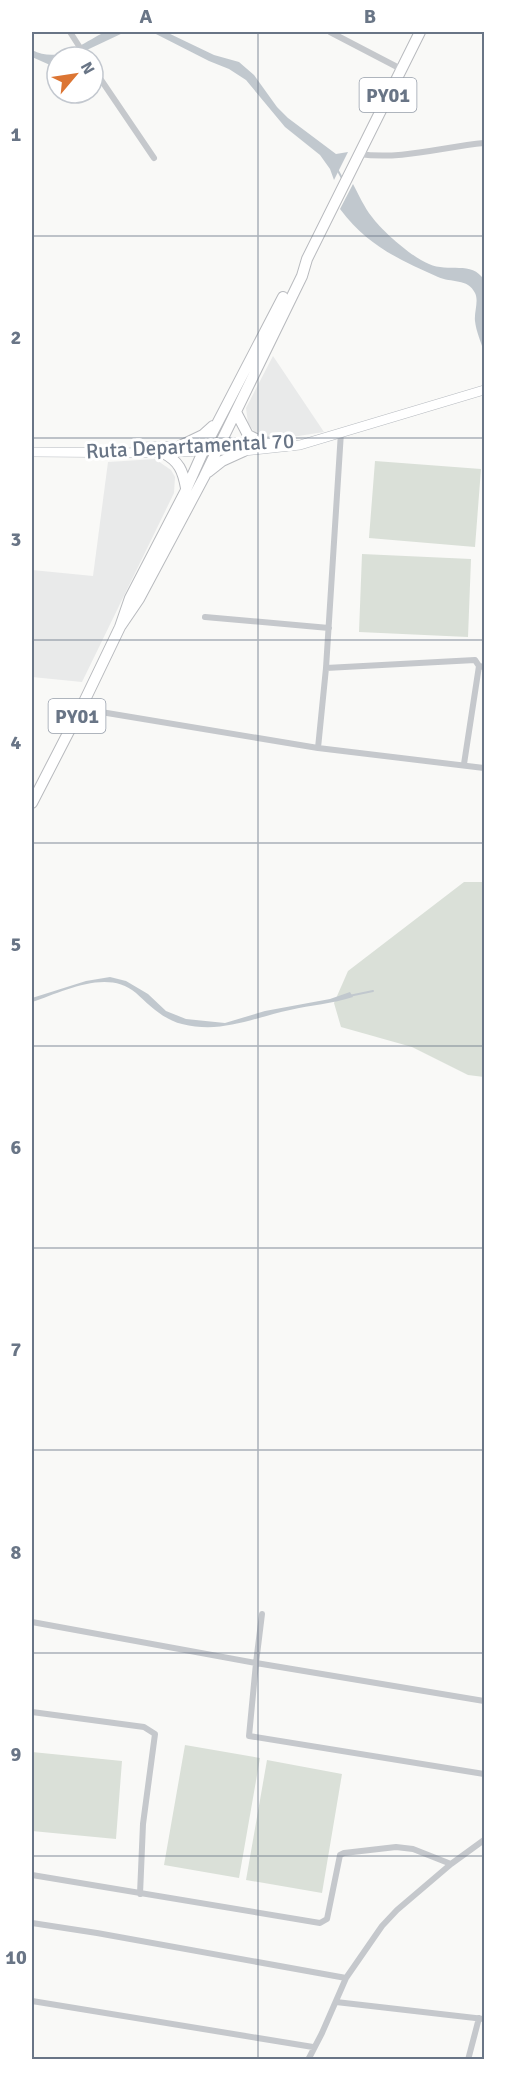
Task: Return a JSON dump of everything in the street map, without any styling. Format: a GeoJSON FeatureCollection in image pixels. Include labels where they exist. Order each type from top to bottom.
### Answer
{"type":"FeatureCollection","features":[{"type":"Feature","properties":{"kind":"highway","name":"PY01"},"geometry":{"type":"LineString","coordinates":[[120,627],[139,599],[204,477],[302,276],[307,259],[420,32]]}},
{"type":"Feature","properties":{"kind":"highway","name":"PY01"},"geometry":{"type":"LineString","coordinates":[[32,803],[82,706],[120,627],[130,598],[204,448],[296,272],[307,259]]}},
{"type":"Feature","properties":{"kind":"highway"},"geometry":{"type":"LineString","coordinates":[[236,412],[248,435],[264,443]]}},
{"type":"Feature","properties":{"kind":"highway"},"geometry":{"type":"LineString","coordinates":[[180,446],[202,435],[218,422]]}},
{"type":"Feature","properties":{"kind":"highway"},"geometry":{"type":"LineString","coordinates":[[204,477],[222,461],[244,451]]}},
{"type":"Feature","properties":{"kind":"highway"},"geometry":{"type":"LineString","coordinates":[[163,453],[178,463],[184,474],[186,488]]}},
{"type":"Feature","properties":{"kind":"main road"},"geometry":{"type":"LineString","coordinates":[[311,440],[484,390]]}},
{"type":"Feature","properties":{"kind":"main road","name":"Ruta Departamental 70"},"geometry":{"type":"LineString","coordinates":[[32,452],[98,453],[116,448],[180,446],[204,448],[311,440]]}},
{"type":"Feature","properties":{"kind":"main road","name":"Ruta Departamental 70"},"geometry":{"type":"LineString","coordinates":[[219,447],[244,451],[300,445],[311,440]]}},
{"type":"Feature","properties":{"kind":"main road"},"geometry":{"type":"LineString","coordinates":[[98,453],[163,453],[204,448]]}},
{"type":"Feature","properties":{"kind":"street"},"geometry":{"type":"LineString","coordinates":[[70,32],[79,45]]}},
{"type":"Feature","properties":{"kind":"street"},"geometry":{"type":"LineString","coordinates":[[330,32],[401,69]]}},
{"type":"Feature","properties":{"kind":"street"},"geometry":{"type":"LineString","coordinates":[[105,86],[154,158]]}},
{"type":"Feature","properties":{"kind":"street"},"geometry":{"type":"LineString","coordinates":[[358,156],[405,155],[484,143]]}},
{"type":"Feature","properties":{"kind":"street"},"geometry":{"type":"LineString","coordinates":[[318,748],[329,628],[341,432]]}},
{"type":"Feature","properties":{"kind":"street"},"geometry":{"type":"LineString","coordinates":[[205,617],[329,628]]}},
{"type":"Feature","properties":{"kind":"street"},"geometry":{"type":"LineString","coordinates":[[326,668],[475,660],[482,666],[464,764]]}},
{"type":"Feature","properties":{"kind":"street"},"geometry":{"type":"LineString","coordinates":[[82,706],[101,712],[318,748],[484,768]]}},
{"type":"Feature","properties":{"kind":"street"},"geometry":{"type":"LineString","coordinates":[[262,1614],[249,1736],[484,1774]]}},
{"type":"Feature","properties":{"kind":"street"},"geometry":{"type":"LineString","coordinates":[[32,1622],[256,1663],[484,1701]]}},
{"type":"Feature","properties":{"kind":"street"},"geometry":{"type":"LineString","coordinates":[[32,1713],[144,1727],[155,1734],[143,1824],[140,1894]]}},
{"type":"Feature","properties":{"kind":"street"},"geometry":{"type":"LineString","coordinates":[[308,2060],[346,1978],[382,1926],[452,1864],[484,1840]]}},
{"type":"Feature","properties":{"kind":"street"},"geometry":{"type":"LineString","coordinates":[[32,1875],[320,1923],[327,1919],[340,1855],[344,1853],[396,1847],[413,1850],[452,1864]]}},
{"type":"Feature","properties":{"kind":"street"},"geometry":{"type":"LineString","coordinates":[[32,1923],[346,1978]]}},
{"type":"Feature","properties":{"kind":"street"},"geometry":{"type":"LineString","coordinates":[[32,1931],[41,1925]]}},
{"type":"Feature","properties":{"kind":"street"},"geometry":{"type":"LineString","coordinates":[[32,2001],[313,2048]]}},
{"type":"Feature","properties":{"kind":"street"},"geometry":{"type":"LineString","coordinates":[[336,2002],[482,2018],[468,2060]]}},
{"type":"Feature","properties":{"kind":"shaded area"},"geometry":{"type":"Polygon","coordinates":[[[105,32],[125,32],[97,45],[82,45],[105,32]]]}},
{"type":"Feature","properties":{"kind":"shaded area"},"geometry":{"type":"Polygon","coordinates":[[[152,32],[166,32],[214,55],[239,62],[254,75],[277,107],[288,118],[336,154],[348,152],[334,180],[330,169],[320,155],[285,127],[246,80],[229,69],[152,32]]]}},
{"type":"Feature","properties":{"kind":"shaded area"},"geometry":{"type":"Polygon","coordinates":[[[32,50],[45,54],[45,63],[32,57],[32,50]]]}},
{"type":"Feature","properties":{"kind":"shaded area"},"geometry":{"type":"Polygon","coordinates":[[[353,184],[366,209],[377,223],[422,261],[436,266],[473,270],[484,280],[484,352],[475,318],[477,299],[472,288],[464,283],[443,279],[410,264],[384,250],[362,233],[340,209],[353,184]]]}},
{"type":"Feature","properties":{"kind":"shaded area"},"geometry":{"type":"Polygon","coordinates":[[[273,356],[324,432],[279,439],[265,438],[255,433],[248,423],[246,408],[273,356]]]}},
{"type":"Feature","properties":{"kind":"shaded area"},"geometry":{"type":"Polygon","coordinates":[[[155,459],[171,470],[175,477],[174,493],[82,682],[32,677],[32,570],[93,576],[108,462],[155,459]]]}},
{"type":"Feature","properties":{"kind":"shaded area"},"geometry":{"type":"Polygon","coordinates":[[[375,461],[481,469],[475,547],[369,538],[375,461]]]}},
{"type":"Feature","properties":{"kind":"shaded area"},"geometry":{"type":"Polygon","coordinates":[[[362,554],[471,559],[468,637],[359,632],[362,554]]]}},
{"type":"Feature","properties":{"kind":"shaded area"},"geometry":{"type":"Polygon","coordinates":[[[464,882],[484,882],[484,1077],[468,1075],[412,1047],[341,1027],[334,1003],[348,971],[464,882]]]}},
{"type":"Feature","properties":{"kind":"shaded area"},"geometry":{"type":"Polygon","coordinates":[[[110,977],[126,981],[148,994],[166,1011],[186,1019],[225,1023],[265,1011],[330,999],[350,992],[353,997],[237,1024],[210,1027],[197,1027],[175,1022],[157,1011],[136,993],[112,982],[85,984],[32,1002],[32,998],[86,981],[110,977]]]}},
{"type":"Feature","properties":{"kind":"shaded area"},"geometry":{"type":"Polygon","coordinates":[[[185,1745],[260,1758],[239,1878],[164,1865],[185,1745]]]}},
{"type":"Feature","properties":{"kind":"shaded area"},"geometry":{"type":"Polygon","coordinates":[[[32,1752],[122,1761],[116,1839],[32,1831],[32,1752]]]}},
{"type":"Feature","properties":{"kind":"shaded area"},"geometry":{"type":"Polygon","coordinates":[[[267,1760],[342,1774],[322,1893],[246,1880],[267,1760]]]}},
{"type":"Feature","properties":{"kind":"waterway"},"geometry":{"type":"LineString","coordinates":[[337,169],[343,180]]}},
{"type":"Feature","properties":{"kind":"waterway"},"geometry":{"type":"LineString","coordinates":[[349,996],[373,991]]}}]}
